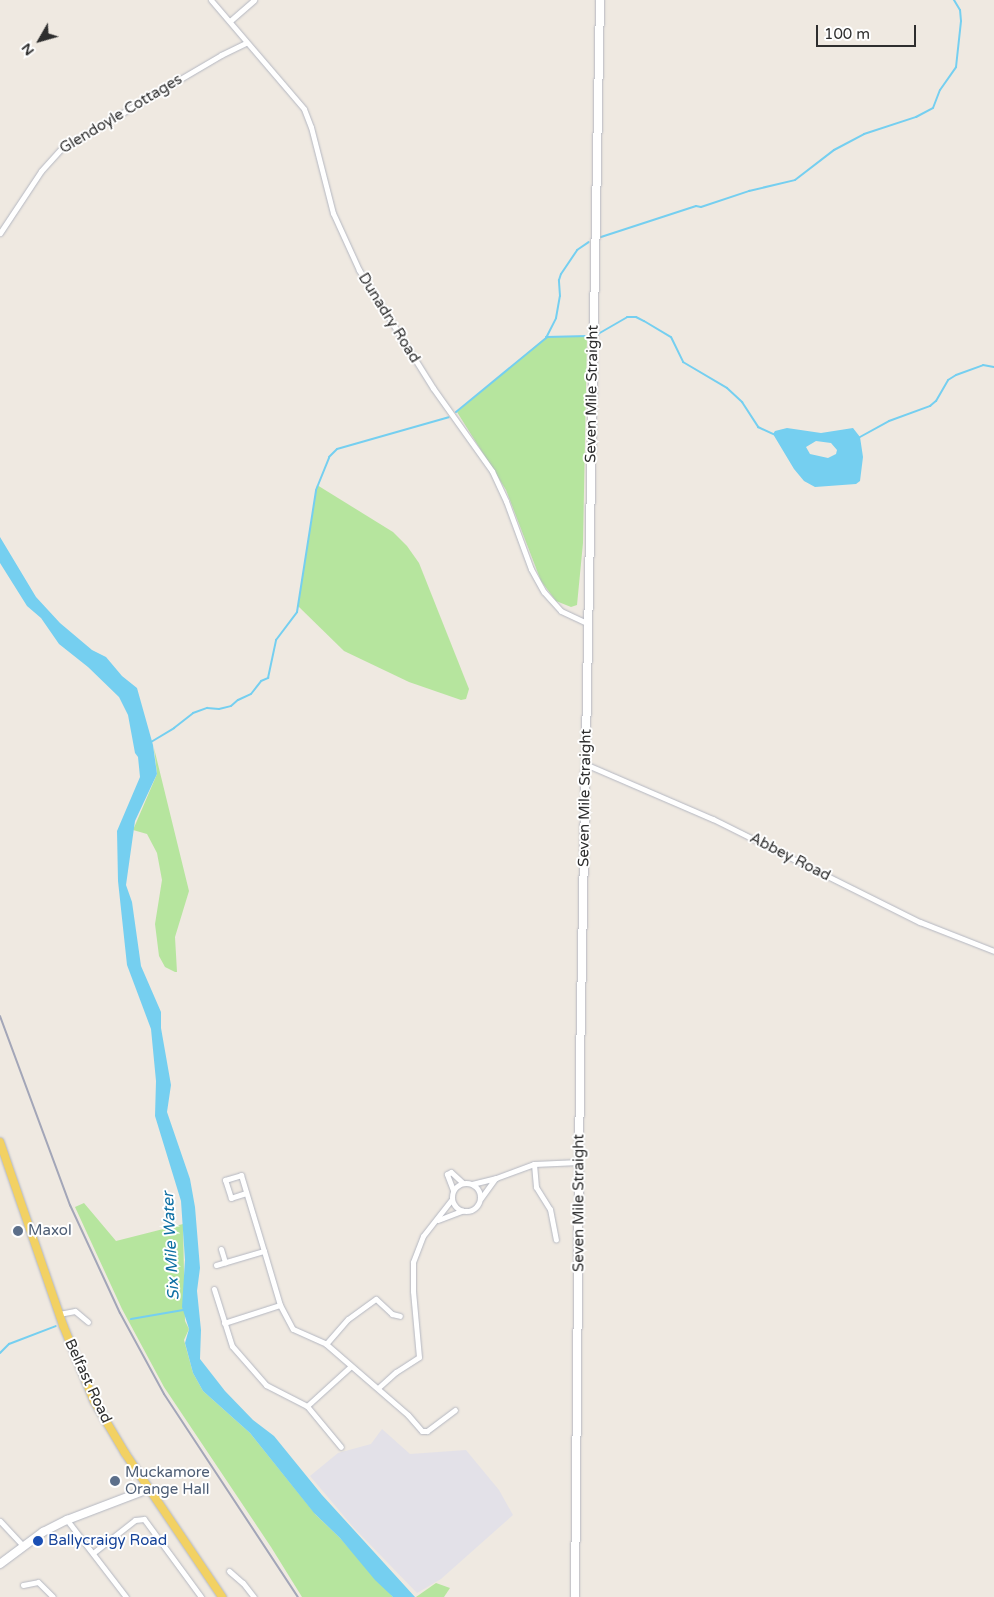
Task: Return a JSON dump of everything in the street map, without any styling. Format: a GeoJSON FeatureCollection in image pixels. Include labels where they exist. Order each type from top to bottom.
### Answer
{"type":"FeatureCollection","features":[{"type":"Feature","properties":{"kind":"main road","name":"Seven Mile Straight"},"geometry":{"type":"LineString","coordinates":[[575,1597],[587,623],[600,0]]}},
{"type":"Feature","properties":{"kind":"main road","name":"Belfast Road"},"geometry":{"type":"LineString","coordinates":[[0,1142],[59,1314],[94,1401],[148,1489],[222,1597]]}},
{"type":"Feature","properties":{"kind":"main road"},"geometry":{"type":"LineString","coordinates":[[0,1564],[43,1532],[67,1520],[148,1489]]}},
{"type":"Feature","properties":{"kind":"street","name":"Dunadry Road"},"geometry":{"type":"LineString","coordinates":[[211,0],[304,109],[311,127],[333,213],[345,242],[404,343],[492,471],[539,584],[556,606],[567,615],[587,623]]}},
{"type":"Feature","properties":{"kind":"street"},"geometry":{"type":"LineString","coordinates":[[230,21],[254,0]]}},
{"type":"Feature","properties":{"kind":"street","name":"Glendoyle Cottages"},"geometry":{"type":"LineString","coordinates":[[0,233],[42,171],[61,149],[213,59],[246,43]]}},
{"type":"Feature","properties":{"kind":"street","name":"Abbey Road"},"geometry":{"type":"LineString","coordinates":[[585,764],[713,819],[920,922],[994,951]]}},
{"type":"Feature","properties":{"kind":"street"},"geometry":{"type":"LineString","coordinates":[[472,1184],[496,1178],[534,1164],[579,1162]]}},
{"type":"Feature","properties":{"kind":"street"},"geometry":{"type":"LineString","coordinates":[[534,1164],[536,1187],[549,1207],[556,1239]]}},
{"type":"Feature","properties":{"kind":"street"},"geometry":{"type":"LineString","coordinates":[[378,1388],[391,1375],[417,1360],[420,1356],[416,1333],[412,1269],[421,1240],[452,1199],[453,1190],[447,1174],[451,1172],[464,1182],[472,1184],[479,1190],[480,1200]]}},
{"type":"Feature","properties":{"kind":"street"},"geometry":{"type":"LineString","coordinates":[[246,1193],[231,1198],[226,1180],[241,1175],[280,1305],[295,1331],[326,1344],[378,1388],[424,1431],[454,1410]]}},
{"type":"Feature","properties":{"kind":"street"},"geometry":{"type":"LineString","coordinates":[[433,1223],[448,1214],[473,1209],[496,1178]]}},
{"type":"Feature","properties":{"kind":"street"},"geometry":{"type":"LineString","coordinates":[[453,1190],[464,1182]]}},
{"type":"Feature","properties":{"kind":"street"},"geometry":{"type":"LineString","coordinates":[[452,1199],[456,1207],[464,1211]]}},
{"type":"Feature","properties":{"kind":"street"},"geometry":{"type":"LineString","coordinates":[[221,1249],[225,1262]]}},
{"type":"Feature","properties":{"kind":"street"},"geometry":{"type":"LineString","coordinates":[[216,1265],[264,1251]]}},
{"type":"Feature","properties":{"kind":"street"},"geometry":{"type":"LineString","coordinates":[[214,1289],[232,1346],[260,1378],[272,1388],[307,1406],[341,1447]]}},
{"type":"Feature","properties":{"kind":"street"},"geometry":{"type":"LineString","coordinates":[[326,1344],[348,1318],[376,1299],[392,1314],[400,1316]]}},
{"type":"Feature","properties":{"kind":"street"},"geometry":{"type":"LineString","coordinates":[[224,1323],[280,1305]]}},
{"type":"Feature","properties":{"kind":"street"},"geometry":{"type":"LineString","coordinates":[[59,1314],[75,1310],[88,1322]]}},
{"type":"Feature","properties":{"kind":"street"},"geometry":{"type":"LineString","coordinates":[[307,1406],[351,1366]]}},
{"type":"Feature","properties":{"kind":"street"},"geometry":{"type":"LineString","coordinates":[[93,1553],[136,1520],[144,1519],[201,1597]]}},
{"type":"Feature","properties":{"kind":"street"},"geometry":{"type":"LineString","coordinates":[[67,1520],[126,1597]]}},
{"type":"Feature","properties":{"kind":"street"},"geometry":{"type":"LineString","coordinates":[[0,1521],[23,1546]]}},
{"type":"Feature","properties":{"kind":"street"},"geometry":{"type":"LineString","coordinates":[[229,1571],[233,1581],[243,1583],[253,1595],[246,1597]]}},
{"type":"Feature","properties":{"kind":"street"},"geometry":{"type":"LineString","coordinates":[[23,1585],[38,1582],[53,1597]]}},
{"type":"Feature","properties":{"kind":"shaded area"},"geometry":{"type":"Polygon","coordinates":[[[382,1429],[410,1454],[466,1450],[499,1490],[513,1515],[441,1579],[417,1593],[354,1528],[310,1476],[338,1453],[371,1444],[382,1429]]]}},
{"type":"Feature","properties":{"kind":"green space"},"geometry":{"type":"Polygon","coordinates":[[[587,336],[583,543],[577,605],[571,607],[556,601],[541,581],[506,490],[457,412],[546,337],[587,336]]]}},
{"type":"Feature","properties":{"kind":"green space"},"geometry":{"type":"Polygon","coordinates":[[[317,485],[393,532],[407,546],[419,563],[469,689],[466,699],[461,700],[409,682],[344,651],[298,606],[317,485]]]}},
{"type":"Feature","properties":{"kind":"green space"},"geometry":{"type":"Polygon","coordinates":[[[154,748],[189,891],[175,937],[177,972],[165,967],[159,956],[155,924],[162,880],[157,853],[147,834],[133,830],[157,774],[154,748]]]}},
{"type":"Feature","properties":{"kind":"green space"},"geometry":{"type":"Polygon","coordinates":[[[84,1203],[116,1241],[183,1224],[185,1321],[189,1329],[184,1340],[193,1373],[203,1391],[250,1433],[316,1515],[340,1538],[393,1597],[302,1597],[271,1547],[164,1387],[122,1309],[75,1207],[84,1203]]]}},
{"type":"Feature","properties":{"kind":"green space"},"geometry":{"type":"Polygon","coordinates":[[[436,1583],[450,1588],[444,1597],[416,1597],[436,1583]]]}},
{"type":"Feature","properties":{"kind":"water"},"geometry":{"type":"Polygon","coordinates":[[[787,428],[821,433],[853,428],[860,437],[863,457],[860,481],[856,484],[815,487],[804,481],[794,469],[773,434],[775,431],[787,428]],[[816,441],[806,447],[810,454],[828,458],[836,454],[837,450],[831,443],[816,441]]]}},
{"type":"Feature","properties":{"kind":"water"},"geometry":{"type":"Polygon","coordinates":[[[0,537],[36,597],[60,623],[92,650],[106,657],[122,676],[137,688],[153,745],[157,774],[135,821],[126,885],[132,902],[141,966],[161,1012],[161,1028],[171,1085],[167,1112],[190,1179],[195,1207],[200,1268],[197,1291],[201,1330],[200,1359],[225,1391],[253,1420],[274,1436],[322,1495],[415,1597],[393,1597],[375,1580],[340,1538],[314,1513],[250,1433],[203,1391],[193,1373],[185,1343],[189,1329],[182,1307],[185,1260],[181,1201],[155,1116],[156,1081],[151,1029],[127,965],[118,881],[117,831],[140,777],[138,757],[135,753],[128,715],[119,697],[88,667],[59,644],[41,618],[27,606],[0,563],[0,537]]]}},
{"type":"Feature","properties":{"kind":"waterway"},"geometry":{"type":"LineString","coordinates":[[601,237],[696,206],[701,207],[749,191],[795,180],[834,150],[864,134],[916,117],[933,108],[940,90],[956,67],[961,21],[960,10],[954,0]]}},
{"type":"Feature","properties":{"kind":"waterway"},"geometry":{"type":"LineString","coordinates":[[456,412],[546,338],[556,318],[561,274],[577,250],[589,242]]}},
{"type":"Feature","properties":{"kind":"waterway"},"geometry":{"type":"LineString","coordinates":[[598,334],[627,317],[636,317],[644,321],[671,337],[683,362],[727,388],[742,402],[758,427],[773,434]]}},
{"type":"Feature","properties":{"kind":"waterway"},"geometry":{"type":"LineString","coordinates":[[546,337],[588,336]]}},
{"type":"Feature","properties":{"kind":"waterway"},"geometry":{"type":"LineString","coordinates":[[860,437],[889,421],[930,406],[936,401],[948,380],[956,375],[983,365],[994,367]]}},
{"type":"Feature","properties":{"kind":"waterway"},"geometry":{"type":"LineString","coordinates":[[151,742],[174,728],[193,713],[207,708],[219,709],[231,706],[238,700],[251,694],[261,681],[268,678],[276,640],[297,612],[316,490],[329,457],[337,449],[449,417]]}},
{"type":"Feature","properties":{"kind":"waterway"},"geometry":{"type":"LineString","coordinates":[[131,1319],[183,1310]]}},
{"type":"Feature","properties":{"kind":"waterway"},"geometry":{"type":"LineString","coordinates":[[0,1353],[9,1344],[56,1326]]}},
{"type":"Feature","properties":{"kind":"railway"},"geometry":{"type":"LineString","coordinates":[[0,1016],[70,1205],[120,1313],[164,1394],[298,1597]]}},
{"type":"Feature","properties":{"kind":"place","name":"Maxol"},"geometry":{"type":"Point","coordinates":[18,1231]}},
{"type":"Feature","properties":{"kind":"place","name":"Muckamore Orange Hall"},"geometry":{"type":"Point","coordinates":[115,1481]}},
{"type":"Feature","properties":{"kind":"place","name":"Ballycraigy Road"},"geometry":{"type":"Point","coordinates":[38,1541]}},
{"type":"Feature","properties":{"kind":"water label","name":"Six Mile Water"},"geometry":{"type":"Point","coordinates":[171,1246]}}]}
